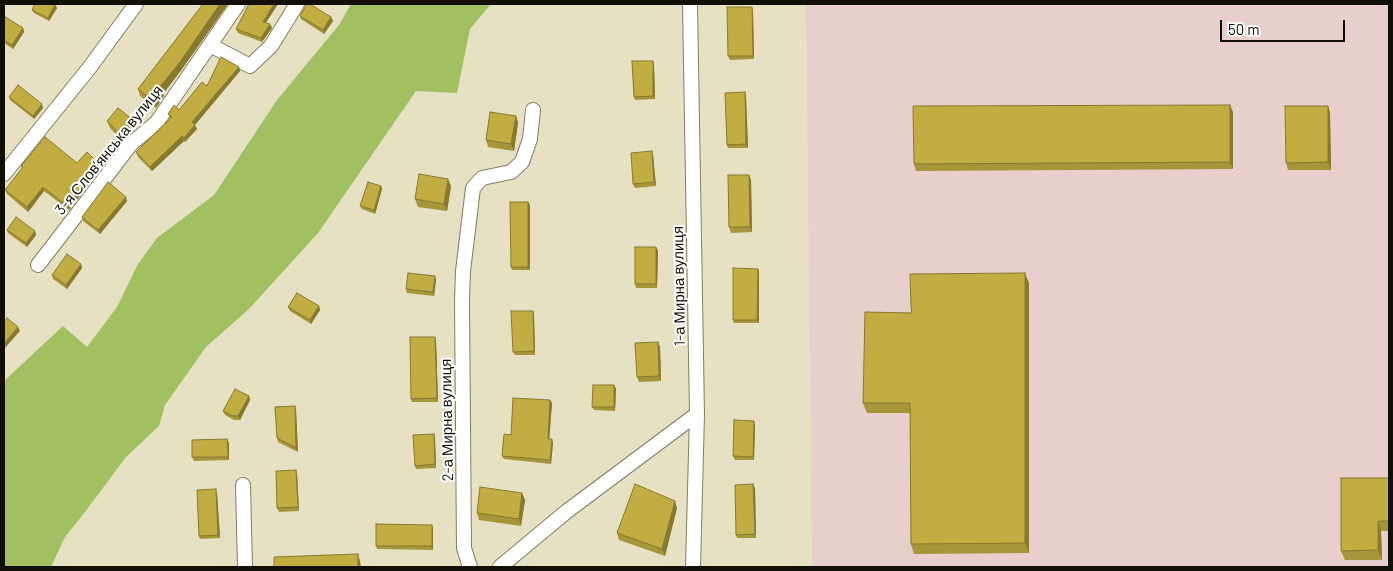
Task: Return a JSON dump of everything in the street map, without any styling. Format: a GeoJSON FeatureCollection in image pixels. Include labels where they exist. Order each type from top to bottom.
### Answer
{"type":"FeatureCollection","features":[{"type":"Feature","properties":{"kind":"street"},"geometry":{"type":"LineString","coordinates":[[4,174],[90,68],[136,4]]}},
{"type":"Feature","properties":{"kind":"street","name":"3-я Слов’янська вулиця"},"geometry":{"type":"LineString","coordinates":[[38,265],[131,144],[157,122],[238,4]]}},
{"type":"Feature","properties":{"kind":"street"},"geometry":{"type":"LineString","coordinates":[[210,44],[250,66],[271,46],[297,4]]}},
{"type":"Feature","properties":{"kind":"street","name":"1-а Мирна вулиця"},"geometry":{"type":"LineString","coordinates":[[690,4],[697,414],[694,567]]}},
{"type":"Feature","properties":{"kind":"street","name":"2-а Мирна вулиця"},"geometry":{"type":"LineString","coordinates":[[470,567],[464,548],[463,271],[473,188],[482,178],[511,172],[522,162],[530,139],[533,110]]}},
{"type":"Feature","properties":{"kind":"street"},"geometry":{"type":"LineString","coordinates":[[500,567],[566,512],[697,414]]}},
{"type":"Feature","properties":{"kind":"street"},"geometry":{"type":"LineString","coordinates":[[243,485],[245,567]]}},
{"type":"Feature","properties":{"kind":"shaded area"},"geometry":{"type":"Polygon","coordinates":[[[806,4],[1389,4],[1389,567],[812,567],[806,4]]]}},
{"type":"Feature","properties":{"kind":"green space"},"geometry":{"type":"Polygon","coordinates":[[[351,4],[491,4],[470,29],[457,93],[416,91],[318,233],[249,309],[206,347],[165,405],[159,426],[126,457],[65,537],[51,567],[4,567],[4,381],[63,326],[87,347],[117,307],[138,264],[157,238],[214,195],[277,100],[339,25],[351,4]]]}},
{"type":"Feature","properties":{"kind":"building"},"geometry":{"type":"Polygon","coordinates":[[[35,4],[55,4],[48,18],[32,10],[35,4]]]}},
{"type":"Feature","properties":{"kind":"building"},"geometry":{"type":"Polygon","coordinates":[[[203,4],[220,4],[180,62],[159,88],[161,89],[154,101],[138,89],[203,4]]]}},
{"type":"Feature","properties":{"kind":"building"},"geometry":{"type":"Polygon","coordinates":[[[249,4],[274,4],[263,22],[270,24],[261,38],[236,29],[249,4]]]}},
{"type":"Feature","properties":{"kind":"building"},"geometry":{"type":"Polygon","coordinates":[[[307,4],[331,17],[323,30],[300,16],[307,4]]]}},
{"type":"Feature","properties":{"kind":"building"},"geometry":{"type":"Polygon","coordinates":[[[727,7],[752,7],[753,56],[728,56],[727,7]]]}},
{"type":"Feature","properties":{"kind":"building"},"geometry":{"type":"Polygon","coordinates":[[[4,16],[23,28],[12,45],[4,40],[4,16]]]}},
{"type":"Feature","properties":{"kind":"building"},"geometry":{"type":"Polygon","coordinates":[[[221,57],[239,67],[192,122],[195,125],[184,138],[182,136],[150,167],[136,152],[172,117],[168,114],[174,105],[179,110],[202,82],[207,86],[221,57]]]}},
{"type":"Feature","properties":{"kind":"building"},"geometry":{"type":"Polygon","coordinates":[[[632,61],[653,61],[653,96],[634,97],[632,61]]]}},
{"type":"Feature","properties":{"kind":"building"},"geometry":{"type":"Polygon","coordinates":[[[18,85],[42,104],[33,116],[9,97],[18,85]]]}},
{"type":"Feature","properties":{"kind":"building"},"geometry":{"type":"Polygon","coordinates":[[[745,92],[746,144],[727,145],[725,93],[745,92]]]}},
{"type":"Feature","properties":{"kind":"building"},"geometry":{"type":"Polygon","coordinates":[[[1230,105],[1230,162],[914,164],[913,106],[1230,105]]]}},
{"type":"Feature","properties":{"kind":"building"},"geometry":{"type":"Polygon","coordinates":[[[1285,106],[1328,106],[1328,162],[1286,163],[1285,106]]]}},
{"type":"Feature","properties":{"kind":"building"},"geometry":{"type":"Polygon","coordinates":[[[118,108],[132,119],[120,134],[107,121],[118,108]]]}},
{"type":"Feature","properties":{"kind":"building"},"geometry":{"type":"Polygon","coordinates":[[[490,112],[516,116],[511,144],[486,140],[490,112]]]}},
{"type":"Feature","properties":{"kind":"building"},"geometry":{"type":"Polygon","coordinates":[[[45,137],[77,163],[87,152],[97,162],[92,168],[95,170],[67,206],[43,187],[27,207],[5,190],[23,167],[21,166],[45,137]]]}},
{"type":"Feature","properties":{"kind":"building"},"geometry":{"type":"Polygon","coordinates":[[[652,151],[654,182],[633,184],[631,153],[652,151]]]}},
{"type":"Feature","properties":{"kind":"building"},"geometry":{"type":"Polygon","coordinates":[[[419,174],[448,179],[444,204],[415,199],[419,174]]]}},
{"type":"Feature","properties":{"kind":"building"},"geometry":{"type":"Polygon","coordinates":[[[728,175],[749,175],[750,227],[729,227],[728,175]]]}},
{"type":"Feature","properties":{"kind":"building"},"geometry":{"type":"Polygon","coordinates":[[[108,182],[126,197],[98,230],[82,217],[108,182]]]}},
{"type":"Feature","properties":{"kind":"building"},"geometry":{"type":"Polygon","coordinates":[[[368,182],[381,186],[374,210],[360,206],[368,182]]]}},
{"type":"Feature","properties":{"kind":"building"},"geometry":{"type":"Polygon","coordinates":[[[510,202],[528,202],[528,267],[511,267],[510,202]]]}},
{"type":"Feature","properties":{"kind":"building"},"geometry":{"type":"Polygon","coordinates":[[[16,217],[35,231],[26,243],[7,230],[16,217]]]}},
{"type":"Feature","properties":{"kind":"building"},"geometry":{"type":"Polygon","coordinates":[[[635,247],[656,247],[656,284],[635,284],[635,247]]]}},
{"type":"Feature","properties":{"kind":"building"},"geometry":{"type":"Polygon","coordinates":[[[67,254],[81,264],[66,285],[52,275],[67,254]]]}},
{"type":"Feature","properties":{"kind":"building"},"geometry":{"type":"Polygon","coordinates":[[[733,268],[758,269],[757,320],[733,320],[733,268]]]}},
{"type":"Feature","properties":{"kind":"building"},"geometry":{"type":"Polygon","coordinates":[[[408,273],[435,276],[433,292],[406,289],[408,273]]]}},
{"type":"Feature","properties":{"kind":"building"},"geometry":{"type":"Polygon","coordinates":[[[1025,273],[1025,543],[911,544],[910,403],[863,403],[865,312],[912,313],[910,274],[1025,273]]]}},
{"type":"Feature","properties":{"kind":"building"},"geometry":{"type":"Polygon","coordinates":[[[297,293],[319,306],[310,320],[288,307],[297,293]]]}},
{"type":"Feature","properties":{"kind":"building"},"geometry":{"type":"Polygon","coordinates":[[[511,311],[533,311],[534,351],[513,352],[511,311]]]}},
{"type":"Feature","properties":{"kind":"building"},"geometry":{"type":"Polygon","coordinates":[[[7,318],[18,327],[4,344],[4,322],[7,318]]]}},
{"type":"Feature","properties":{"kind":"building"},"geometry":{"type":"Polygon","coordinates":[[[410,337],[435,337],[437,398],[411,399],[410,337]]]}},
{"type":"Feature","properties":{"kind":"building"},"geometry":{"type":"Polygon","coordinates":[[[658,342],[659,376],[637,377],[635,343],[658,342]]]}},
{"type":"Feature","properties":{"kind":"building"},"geometry":{"type":"Polygon","coordinates":[[[593,385],[614,385],[614,407],[592,407],[593,385]]]}},
{"type":"Feature","properties":{"kind":"building"},"geometry":{"type":"Polygon","coordinates":[[[235,389],[249,396],[238,416],[233,416],[223,411],[235,389]]]}},
{"type":"Feature","properties":{"kind":"building"},"geometry":{"type":"Polygon","coordinates":[[[513,398],[550,400],[548,439],[552,439],[550,460],[502,456],[504,434],[511,435],[513,398]]]}},
{"type":"Feature","properties":{"kind":"building"},"geometry":{"type":"Polygon","coordinates":[[[295,406],[296,448],[277,438],[275,407],[295,406]]]}},
{"type":"Feature","properties":{"kind":"building"},"geometry":{"type":"Polygon","coordinates":[[[734,420],[754,421],[753,457],[733,456],[734,420]]]}},
{"type":"Feature","properties":{"kind":"building"},"geometry":{"type":"Polygon","coordinates":[[[434,434],[435,464],[415,466],[413,435],[434,434]]]}},
{"type":"Feature","properties":{"kind":"building"},"geometry":{"type":"Polygon","coordinates":[[[227,439],[228,457],[192,457],[192,440],[227,439]]]}},
{"type":"Feature","properties":{"kind":"building"},"geometry":{"type":"Polygon","coordinates":[[[296,470],[298,507],[277,508],[276,471],[296,470]]]}},
{"type":"Feature","properties":{"kind":"building"},"geometry":{"type":"Polygon","coordinates":[[[1341,478],[1389,478],[1389,521],[1378,521],[1378,550],[1341,551],[1341,478]]]}},
{"type":"Feature","properties":{"kind":"building"},"geometry":{"type":"Polygon","coordinates":[[[635,484],[675,501],[662,549],[617,533],[635,484]]]}},
{"type":"Feature","properties":{"kind":"building"},"geometry":{"type":"Polygon","coordinates":[[[753,484],[755,534],[736,535],[735,485],[753,484]]]}},
{"type":"Feature","properties":{"kind":"building"},"geometry":{"type":"Polygon","coordinates":[[[480,487],[522,493],[519,519],[477,513],[480,487]]]}},
{"type":"Feature","properties":{"kind":"building"},"geometry":{"type":"Polygon","coordinates":[[[216,489],[218,535],[199,536],[197,490],[216,489]]]}},
{"type":"Feature","properties":{"kind":"building"},"geometry":{"type":"Polygon","coordinates":[[[376,524],[432,525],[432,546],[376,546],[376,524]]]}},
{"type":"Feature","properties":{"kind":"building"},"geometry":{"type":"Polygon","coordinates":[[[358,554],[358,567],[274,567],[274,557],[358,554]]]}}]}
